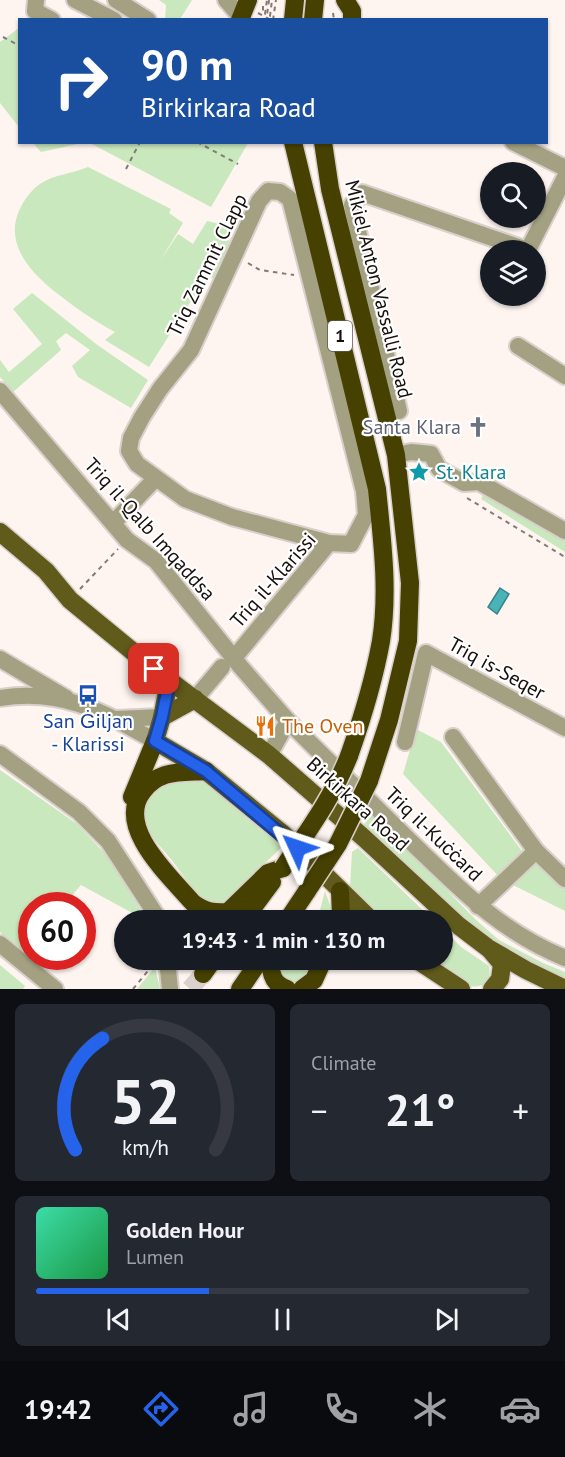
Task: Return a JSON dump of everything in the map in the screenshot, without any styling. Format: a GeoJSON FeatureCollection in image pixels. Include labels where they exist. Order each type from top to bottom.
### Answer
{"type":"FeatureCollection","features":[{"type":"Feature","properties":{"kind":"highway"},"geometry":{"type":"LineString","coordinates":[[293,18],[296,0]]}},
{"type":"Feature","properties":{"kind":"highway"},"geometry":{"type":"LineString","coordinates":[[314,18],[315,0]]}},
{"type":"Feature","properties":{"kind":"highway"},"geometry":{"type":"LineString","coordinates":[[240,18],[254,7]]}},
{"type":"Feature","properties":{"kind":"highway","name":"1"},"geometry":{"type":"LineString","coordinates":[[283,868],[340,779],[349,756],[365,711],[381,640],[385,584],[381,530],[370,490],[293,144]]}},
{"type":"Feature","properties":{"kind":"highway","name":"Mikiel Anton Vassalli Road"},"geometry":{"type":"LineString","coordinates":[[294,910],[338,844],[369,781],[389,720],[408,641],[410,583],[396,455],[330,189],[323,144]]}},
{"type":"Feature","properties":{"kind":"highway","name":"1"},"geometry":{"type":"LineString","coordinates":[[330,189],[335,168],[332,144]]}},
{"type":"Feature","properties":{"kind":"highway"},"geometry":{"type":"LineString","coordinates":[[155,741],[132,794],[129,808],[130,822],[138,845],[190,910]]}},
{"type":"Feature","properties":{"kind":"highway"},"geometry":{"type":"LineString","coordinates":[[206,771],[168,774],[158,778],[139,796],[134,813],[135,824],[144,844],[193,903],[212,913],[228,912],[268,873],[283,868]]}},
{"type":"Feature","properties":{"kind":"highway"},"geometry":{"type":"LineString","coordinates":[[251,910],[283,868]]}},
{"type":"Feature","properties":{"kind":"highway"},"geometry":{"type":"LineString","coordinates":[[306,910],[307,891]]}},
{"type":"Feature","properties":{"kind":"highway"},"geometry":{"type":"LineString","coordinates":[[340,891],[341,910]]}},
{"type":"Feature","properties":{"kind":"highway"},"geometry":{"type":"LineString","coordinates":[[243,989],[254,970]]}},
{"type":"Feature","properties":{"kind":"highway"},"geometry":{"type":"LineString","coordinates":[[271,970],[274,980],[286,989]]}},
{"type":"Feature","properties":{"kind":"highway"},"geometry":{"type":"LineString","coordinates":[[302,989],[314,980],[318,970]]}},
{"type":"Feature","properties":{"kind":"highway"},"geometry":{"type":"LineString","coordinates":[[316,989],[328,970]]}},
{"type":"Feature","properties":{"kind":"highway"},"geometry":{"type":"LineString","coordinates":[[243,989],[253,989]]}},
{"type":"Feature","properties":{"kind":"main road","name":"Birkirkara Road"},"geometry":{"type":"LineString","coordinates":[[0,532],[46,571],[70,600],[154,669],[269,755],[364,838],[459,926],[488,948],[565,989]]}},
{"type":"Feature","properties":{"kind":"main road","name":"Birkirkara Road"},"geometry":{"type":"LineString","coordinates":[[154,669],[167,692],[155,741]]}},
{"type":"Feature","properties":{"kind":"main road"},"geometry":{"type":"LineString","coordinates":[[162,717],[195,699]]}},
{"type":"Feature","properties":{"kind":"main road"},"geometry":{"type":"LineString","coordinates":[[155,741],[206,771],[283,834],[360,910]]}},
{"type":"Feature","properties":{"kind":"main road","name":"Birkirkara Road"},"geometry":{"type":"LineString","coordinates":[[488,948],[502,964],[500,979],[492,989]]}},
{"type":"Feature","properties":{"kind":"main road"},"geometry":{"type":"LineString","coordinates":[[432,970],[460,989]]}},
{"type":"Feature","properties":{"kind":"street"},"geometry":{"type":"LineString","coordinates":[[36,0],[35,11],[48,18]]}},
{"type":"Feature","properties":{"kind":"street"},"geometry":{"type":"LineString","coordinates":[[75,0],[110,18]]}},
{"type":"Feature","properties":{"kind":"street"},"geometry":{"type":"LineString","coordinates":[[116,0],[145,18]]}},
{"type":"Feature","properties":{"kind":"street"},"geometry":{"type":"LineString","coordinates":[[226,0],[240,18]]}},
{"type":"Feature","properties":{"kind":"street"},"geometry":{"type":"LineString","coordinates":[[517,144],[565,168]]}},
{"type":"Feature","properties":{"kind":"street"},"geometry":{"type":"LineString","coordinates":[[532,240],[565,177]]}},
{"type":"Feature","properties":{"kind":"street","name":"Triq Zammit Clapp"},"geometry":{"type":"LineString","coordinates":[[155,478],[137,464],[129,450],[131,438],[160,389],[191,350],[259,201],[268,191],[280,192],[290,199],[311,278]]}},
{"type":"Feature","properties":{"kind":"street"},"geometry":{"type":"LineString","coordinates":[[399,411],[352,205],[362,193],[498,240]]}},
{"type":"Feature","properties":{"kind":"street"},"geometry":{"type":"LineString","coordinates":[[311,278],[370,490]]}},
{"type":"Feature","properties":{"kind":"street"},"geometry":{"type":"LineString","coordinates":[[518,346],[565,375]]}},
{"type":"Feature","properties":{"kind":"street","name":"Triq il-Qalb Imqaddsa"},"geometry":{"type":"LineString","coordinates":[[0,391],[127,540],[156,561],[228,662],[288,721]]}},
{"type":"Feature","properties":{"kind":"street"},"geometry":{"type":"LineString","coordinates":[[396,455],[411,452],[431,454],[439,469],[464,483],[479,482],[565,531]]}},
{"type":"Feature","properties":{"kind":"street"},"geometry":{"type":"LineString","coordinates":[[114,522],[155,478],[185,499],[232,517],[329,543]]}},
{"type":"Feature","properties":{"kind":"street","name":"Triq il-Klarissi"},"geometry":{"type":"LineString","coordinates":[[195,699],[329,543],[351,544],[366,515],[370,490]]}},
{"type":"Feature","properties":{"kind":"street","name":"Triq is-Seqer"},"geometry":{"type":"LineString","coordinates":[[405,742],[426,653],[565,728]]}},
{"type":"Feature","properties":{"kind":"street"},"geometry":{"type":"LineString","coordinates":[[0,659],[69,700]]}},
{"type":"Feature","properties":{"kind":"street"},"geometry":{"type":"LineString","coordinates":[[0,698],[20,695],[85,704],[155,741]]}},
{"type":"Feature","properties":{"kind":"street"},"geometry":{"type":"LineString","coordinates":[[115,719],[162,717]]}},
{"type":"Feature","properties":{"kind":"street"},"geometry":{"type":"LineString","coordinates":[[269,755],[288,721]]}},
{"type":"Feature","properties":{"kind":"street","name":"Triq il-Kuċċard"},"geometry":{"type":"LineString","coordinates":[[288,721],[478,906],[507,928],[543,949],[565,958]]}},
{"type":"Feature","properties":{"kind":"street"},"geometry":{"type":"LineString","coordinates":[[453,736],[536,851],[565,879]]}},
{"type":"Feature","properties":{"kind":"street"},"geometry":{"type":"LineString","coordinates":[[0,754],[79,812],[108,841],[153,910]]}},
{"type":"Feature","properties":{"kind":"street"},"geometry":{"type":"LineString","coordinates":[[478,906],[536,851]]}},
{"type":"Feature","properties":{"kind":"street"},"geometry":{"type":"LineString","coordinates":[[0,944],[55,989]]}},
{"type":"Feature","properties":{"kind":"street"},"geometry":{"type":"LineString","coordinates":[[168,970],[170,989]]}},
{"type":"Feature","properties":{"kind":"path"},"geometry":{"type":"LineString","coordinates":[[269,0],[272,18]]}},
{"type":"Feature","properties":{"kind":"path"},"geometry":{"type":"LineString","coordinates":[[254,7],[269,18]]}},
{"type":"Feature","properties":{"kind":"path"},"geometry":{"type":"LineString","coordinates":[[3,38],[18,45]]}},
{"type":"Feature","properties":{"kind":"path"},"geometry":{"type":"LineString","coordinates":[[126,169],[139,144]]}},
{"type":"Feature","properties":{"kind":"path"},"geometry":{"type":"LineString","coordinates":[[201,144],[238,164]]}},
{"type":"Feature","properties":{"kind":"path"},"geometry":{"type":"LineString","coordinates":[[236,255],[260,270],[311,278]]}},
{"type":"Feature","properties":{"kind":"path"},"geometry":{"type":"LineString","coordinates":[[464,496],[565,557]]}},
{"type":"Feature","properties":{"kind":"path"},"geometry":{"type":"LineString","coordinates":[[70,600],[127,540]]}},
{"type":"Feature","properties":{"kind":"path"},"geometry":{"type":"LineString","coordinates":[[133,989],[149,970]]}},
{"type":"Feature","properties":{"kind":"green space"},"geometry":{"type":"Polygon","coordinates":[[[159,0],[192,0],[181,18],[165,18],[166,5],[159,0]]]}},
{"type":"Feature","properties":{"kind":"green space"},"geometry":{"type":"Polygon","coordinates":[[[18,29],[18,126],[0,103],[0,42],[18,29]]]}},
{"type":"Feature","properties":{"kind":"green space"},"geometry":{"type":"Polygon","coordinates":[[[34,144],[77,144],[41,152],[34,144]]]}},
{"type":"Feature","properties":{"kind":"green space"},"geometry":{"type":"Polygon","coordinates":[[[92,144],[247,144],[211,207],[92,144]]]}},
{"type":"Feature","properties":{"kind":"green space"},"geometry":{"type":"Polygon","coordinates":[[[88,167],[171,209],[169,213],[183,223],[160,261],[178,234],[193,244],[207,221],[233,227],[227,250],[213,278],[207,276],[149,367],[105,340],[115,332],[83,313],[54,291],[32,271],[18,248],[15,224],[19,211],[32,191],[52,178],[88,167]]]}},
{"type":"Feature","properties":{"kind":"green space"},"geometry":{"type":"Polygon","coordinates":[[[32,293],[96,344],[148,380],[131,408],[78,377],[72,366],[90,350],[66,333],[56,341],[61,350],[13,392],[0,377],[0,360],[9,372],[42,344],[13,309],[32,293]]]}},
{"type":"Feature","properties":{"kind":"green space"},"geometry":{"type":"Polygon","coordinates":[[[487,489],[565,535],[565,552],[481,499],[487,489]]]}},
{"type":"Feature","properties":{"kind":"green space"},"geometry":{"type":"Polygon","coordinates":[[[416,729],[441,742],[522,851],[565,888],[565,911],[501,879],[403,774],[416,729]]]}},
{"type":"Feature","properties":{"kind":"green space"},"geometry":{"type":"Polygon","coordinates":[[[0,770],[77,824],[110,859],[140,910],[127,910],[81,885],[75,892],[18,892],[18,949],[0,932],[0,770]]]}},
{"type":"Feature","properties":{"kind":"green space"},"geometry":{"type":"Polygon","coordinates":[[[183,777],[208,783],[284,845],[244,883],[229,902],[219,905],[209,904],[199,897],[150,835],[144,822],[144,805],[151,794],[164,781],[183,777]]]}},
{"type":"Feature","properties":{"kind":"green space"},"geometry":{"type":"Polygon","coordinates":[[[371,813],[476,920],[499,940],[565,972],[565,981],[493,946],[361,830],[371,813]]]}},
{"type":"Feature","properties":{"kind":"green space"},"geometry":{"type":"Polygon","coordinates":[[[358,848],[423,910],[374,910],[350,887],[352,852],[358,848]]]}},
{"type":"Feature","properties":{"kind":"green space"},"geometry":{"type":"Polygon","coordinates":[[[325,891],[332,910],[320,910],[325,891]]]}},
{"type":"Feature","properties":{"kind":"green space"},"geometry":{"type":"Polygon","coordinates":[[[453,939],[489,966],[489,979],[482,985],[459,984],[459,977],[447,970],[453,970],[453,939]]]}},
{"type":"Feature","properties":{"kind":"green space"},"geometry":{"type":"Polygon","coordinates":[[[0,965],[25,986],[23,989],[0,989],[0,965]]]}},
{"type":"Feature","properties":{"kind":"green space"},"geometry":{"type":"Polygon","coordinates":[[[153,970],[156,970],[160,989],[137,989],[153,970]]]}},
{"type":"Feature","properties":{"kind":"green space"},"geometry":{"type":"Polygon","coordinates":[[[281,970],[311,970],[304,983],[292,984],[281,979],[281,970]]]}},
{"type":"Feature","properties":{"kind":"water"},"geometry":{"type":"Polygon","coordinates":[[[500,588],[509,594],[497,614],[488,607],[500,588]]]}},
{"type":"Feature","properties":{"kind":"tunnel"},"geometry":{"type":"LineString","coordinates":[[190,989],[203,974]]}},
{"type":"Feature","properties":{"kind":"place","name":"Santa Klara"},"geometry":{"type":"Point","coordinates":[478,427]}},
{"type":"Feature","properties":{"kind":"place","name":"St. Klara"},"geometry":{"type":"Point","coordinates":[419,472]}},
{"type":"Feature","properties":{"kind":"place","name":"San Ġiljan - Klarissi"},"geometry":{"type":"Point","coordinates":[88,695]}},
{"type":"Feature","properties":{"kind":"place","name":"The Oven"},"geometry":{"type":"Point","coordinates":[265,726]}},
{"type":"Feature","properties":{"kind":"route"},"geometry":{"type":"LineString","coordinates":[[154,669],[167,692],[155,741],[206,771],[297,848]]}}]}
